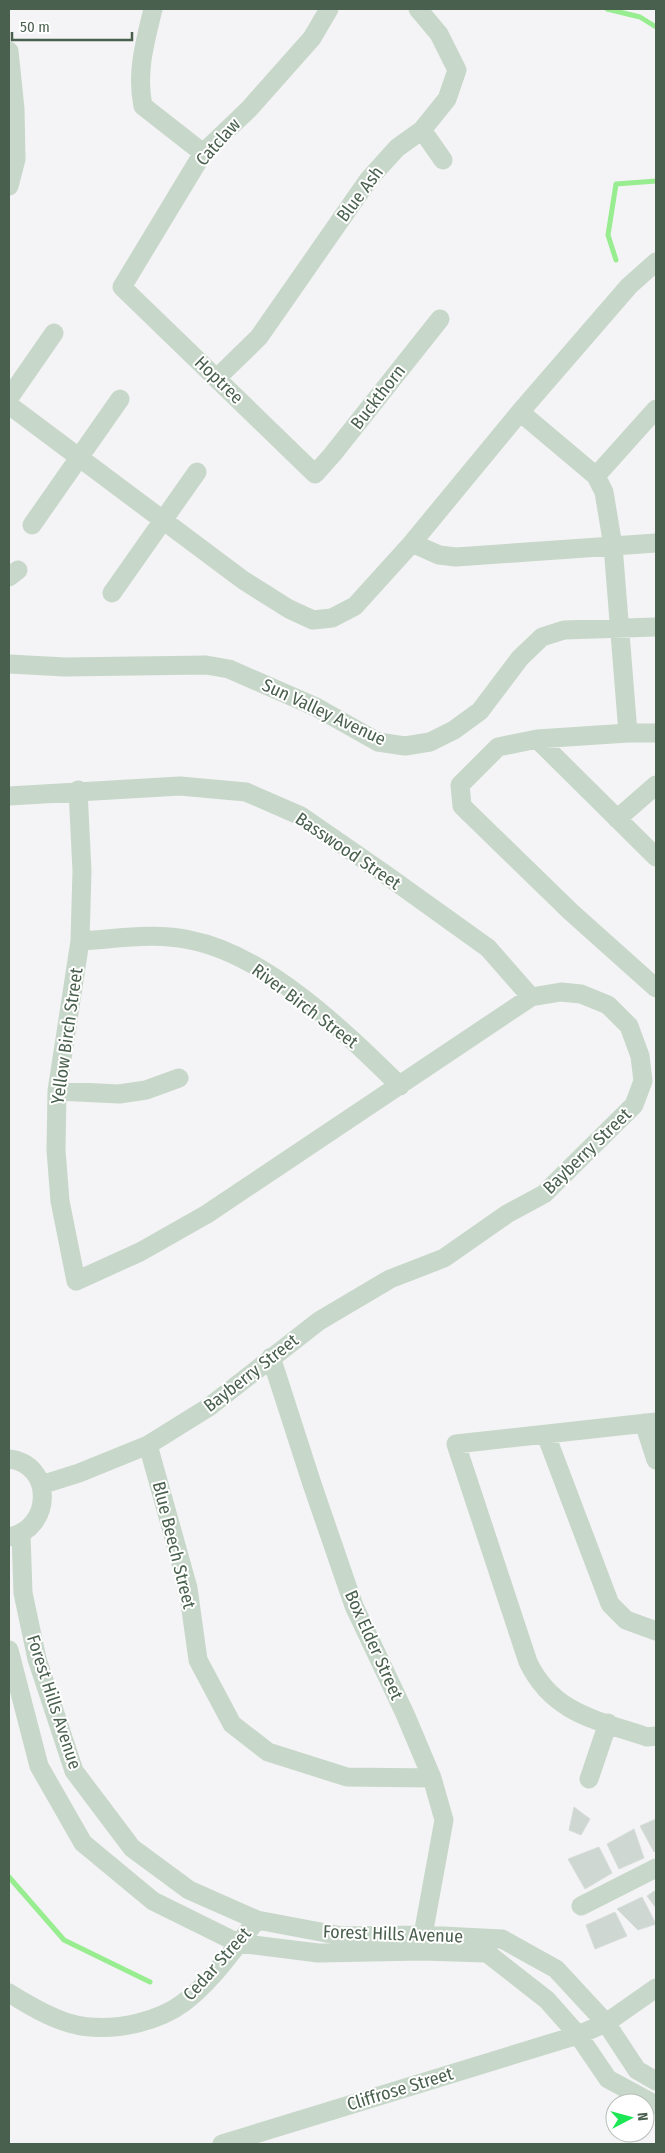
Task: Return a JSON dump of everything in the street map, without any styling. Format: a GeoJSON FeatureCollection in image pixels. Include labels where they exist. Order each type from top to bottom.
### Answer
{"type":"FeatureCollection","features":[{"type":"Feature","properties":{"kind":"street"},"geometry":{"type":"LineString","coordinates":[[153,9],[139,86],[143,106],[203,153]]}},
{"type":"Feature","properties":{"kind":"street","name":"Catclaw"},"geometry":{"type":"LineString","coordinates":[[122,287],[203,153],[249,109],[312,38],[329,9]]}},
{"type":"Feature","properties":{"kind":"street","name":"Blue Ash"},"geometry":{"type":"LineString","coordinates":[[217,378],[259,337],[369,178],[397,148],[422,130],[447,99],[457,70],[439,34],[418,9]]}},
{"type":"Feature","properties":{"kind":"street"},"geometry":{"type":"LineString","coordinates":[[9,51],[15,110],[16,160],[9,186]]}},
{"type":"Feature","properties":{"kind":"street"},"geometry":{"type":"LineString","coordinates":[[422,130],[443,160]]}},
{"type":"Feature","properties":{"kind":"street"},"geometry":{"type":"LineString","coordinates":[[9,405],[243,580],[289,609],[313,620],[332,618],[355,606],[412,543],[520,412],[629,286],[656,262]]}},
{"type":"Feature","properties":{"kind":"street","name":"Hoptree"},"geometry":{"type":"LineString","coordinates":[[122,287],[315,474]]}},
{"type":"Feature","properties":{"kind":"street","name":"Buckthorn"},"geometry":{"type":"LineString","coordinates":[[315,474],[440,319]]}},
{"type":"Feature","properties":{"kind":"street"},"geometry":{"type":"LineString","coordinates":[[9,398],[54,333]]}},
{"type":"Feature","properties":{"kind":"street"},"geometry":{"type":"LineString","coordinates":[[32,525],[120,399]]}},
{"type":"Feature","properties":{"kind":"street"},"geometry":{"type":"LineString","coordinates":[[596,476],[656,409]]}},
{"type":"Feature","properties":{"kind":"street"},"geometry":{"type":"LineString","coordinates":[[520,412],[596,476],[604,492],[613,546],[628,732]]}},
{"type":"Feature","properties":{"kind":"street"},"geometry":{"type":"LineString","coordinates":[[112,593],[197,472]]}},
{"type":"Feature","properties":{"kind":"street"},"geometry":{"type":"LineString","coordinates":[[412,543],[439,555],[456,556],[656,543]]}},
{"type":"Feature","properties":{"kind":"street","name":"Sun Valley Avenue"},"geometry":{"type":"LineString","coordinates":[[9,664],[65,667],[206,665],[229,669],[316,707],[378,742],[405,746],[430,742],[454,730],[480,711],[520,658],[542,637],[564,630],[619,626],[656,627]]}},
{"type":"Feature","properties":{"kind":"street"},"geometry":{"type":"LineString","coordinates":[[656,733],[628,732],[537,739],[498,747],[460,785],[462,806],[571,912],[656,988]]}},
{"type":"Feature","properties":{"kind":"street"},"geometry":{"type":"LineString","coordinates":[[537,739],[656,857]]}},
{"type":"Feature","properties":{"kind":"street"},"geometry":{"type":"LineString","coordinates":[[618,819],[656,785]]}},
{"type":"Feature","properties":{"kind":"street","name":"Basswood Street"},"geometry":{"type":"LineString","coordinates":[[9,796],[78,790],[180,786],[246,792],[301,816],[488,948],[531,997]]}},
{"type":"Feature","properties":{"kind":"street","name":"Yellow Birch Street"},"geometry":{"type":"LineString","coordinates":[[76,1281],[60,1201],[56,1150],[57,1091],[80,941],[82,871],[78,790]]}},
{"type":"Feature","properties":{"kind":"street","name":"River Birch Street"},"geometry":{"type":"LineString","coordinates":[[80,941],[147,936],[189,939],[222,948],[269,974],[341,1030],[400,1086]]}},
{"type":"Feature","properties":{"kind":"street","name":"Bayberry Street"},"geometry":{"type":"LineString","coordinates":[[41,1485],[79,1473],[148,1445],[209,1407],[319,1321],[390,1279],[444,1258],[507,1214],[544,1194],[634,1105],[649,1086],[628,1026],[608,1005],[581,994],[561,992],[531,997],[207,1214],[140,1252],[76,1281]]}},
{"type":"Feature","properties":{"kind":"street"},"geometry":{"type":"LineString","coordinates":[[57,1091],[119,1094],[146,1090],[179,1078]]}},
{"type":"Feature","properties":{"kind":"street","name":"Box Elder Street"},"geometry":{"type":"LineString","coordinates":[[272,1357],[312,1484],[354,1606],[432,1778],[444,1820],[424,1935]]}},
{"type":"Feature","properties":{"kind":"street"},"geometry":{"type":"LineString","coordinates":[[656,1460],[650,1423],[456,1444],[528,1662],[537,1680],[549,1695],[568,1708],[647,1737],[656,1736]]}},
{"type":"Feature","properties":{"kind":"street"},"geometry":{"type":"LineString","coordinates":[[546,1435],[610,1604],[626,1620],[656,1631]]}},
{"type":"Feature","properties":{"kind":"street","name":"Blue Beech Street"},"geometry":{"type":"LineString","coordinates":[[148,1445],[188,1588],[198,1660],[232,1724],[268,1752],[347,1777],[432,1778]]}},
{"type":"Feature","properties":{"kind":"street"},"geometry":{"type":"LineString","coordinates":[[9,1458],[26,1464],[35,1474],[41,1485],[42,1508],[30,1527],[15,1535]]}},
{"type":"Feature","properties":{"kind":"street","name":"Forest Hills Avenue"},"geometry":{"type":"LineString","coordinates":[[15,1535],[23,1593],[37,1659],[74,1771],[132,1848],[189,1890],[257,1920],[342,1936],[424,1935],[502,1939],[556,1969],[606,2023],[637,2070],[656,2081]]}},
{"type":"Feature","properties":{"kind":"street","name":"Forest Hills Avenue"},"geometry":{"type":"LineString","coordinates":[[9,1650],[39,1766],[83,1843],[153,1901],[238,1943],[318,1953],[422,1950],[487,1953],[547,2000],[578,2035],[608,2079],[656,2105]]}},
{"type":"Feature","properties":{"kind":"street"},"geometry":{"type":"LineString","coordinates":[[589,1779],[608,1723]]}},
{"type":"Feature","properties":{"kind":"street"},"geometry":{"type":"LineString","coordinates":[[581,1906],[656,1868]]}},
{"type":"Feature","properties":{"kind":"street","name":"Cedar Street"},"geometry":{"type":"LineString","coordinates":[[9,1993],[63,2022],[94,2029],[122,2027],[155,2019],[183,2003],[205,1983],[257,1920]]}},
{"type":"Feature","properties":{"kind":"street","name":"Cliffrose Street"},"geometry":{"type":"LineString","coordinates":[[222,2144],[578,2035],[606,2023],[656,1988]]}},
{"type":"Feature","properties":{"kind":"building"},"geometry":{"type":"Polygon","coordinates":[[[574,1807],[590,1819],[581,1835],[569,1830],[574,1807]]]}},
{"type":"Feature","properties":{"kind":"building"},"geometry":{"type":"Polygon","coordinates":[[[656,1819],[656,1850],[654,1852],[640,1826],[656,1819]]]}},
{"type":"Feature","properties":{"kind":"building"},"geometry":{"type":"Polygon","coordinates":[[[634,1829],[644,1858],[619,1869],[607,1844],[634,1829]]]}},
{"type":"Feature","properties":{"kind":"building"},"geometry":{"type":"Polygon","coordinates":[[[599,1847],[612,1873],[585,1889],[568,1859],[599,1847]]]}},
{"type":"Feature","properties":{"kind":"building"},"geometry":{"type":"Polygon","coordinates":[[[656,1890],[656,1908],[647,1896],[656,1890]]]}},
{"type":"Feature","properties":{"kind":"building"},"geometry":{"type":"Polygon","coordinates":[[[642,1897],[656,1924],[638,1930],[617,1909],[642,1897]]]}},
{"type":"Feature","properties":{"kind":"building"},"geometry":{"type":"Polygon","coordinates":[[[615,1912],[627,1936],[595,1949],[586,1925],[615,1912]]]}},
{"type":"Feature","properties":{"kind":"waterway"},"geometry":{"type":"LineString","coordinates":[[607,9],[640,17],[656,27]]}},
{"type":"Feature","properties":{"kind":"waterway"},"geometry":{"type":"LineString","coordinates":[[616,260],[608,235],[616,184],[656,181]]}},
{"type":"Feature","properties":{"kind":"waterway"},"geometry":{"type":"LineString","coordinates":[[9,1877],[64,1940],[150,1982]]}}]}
